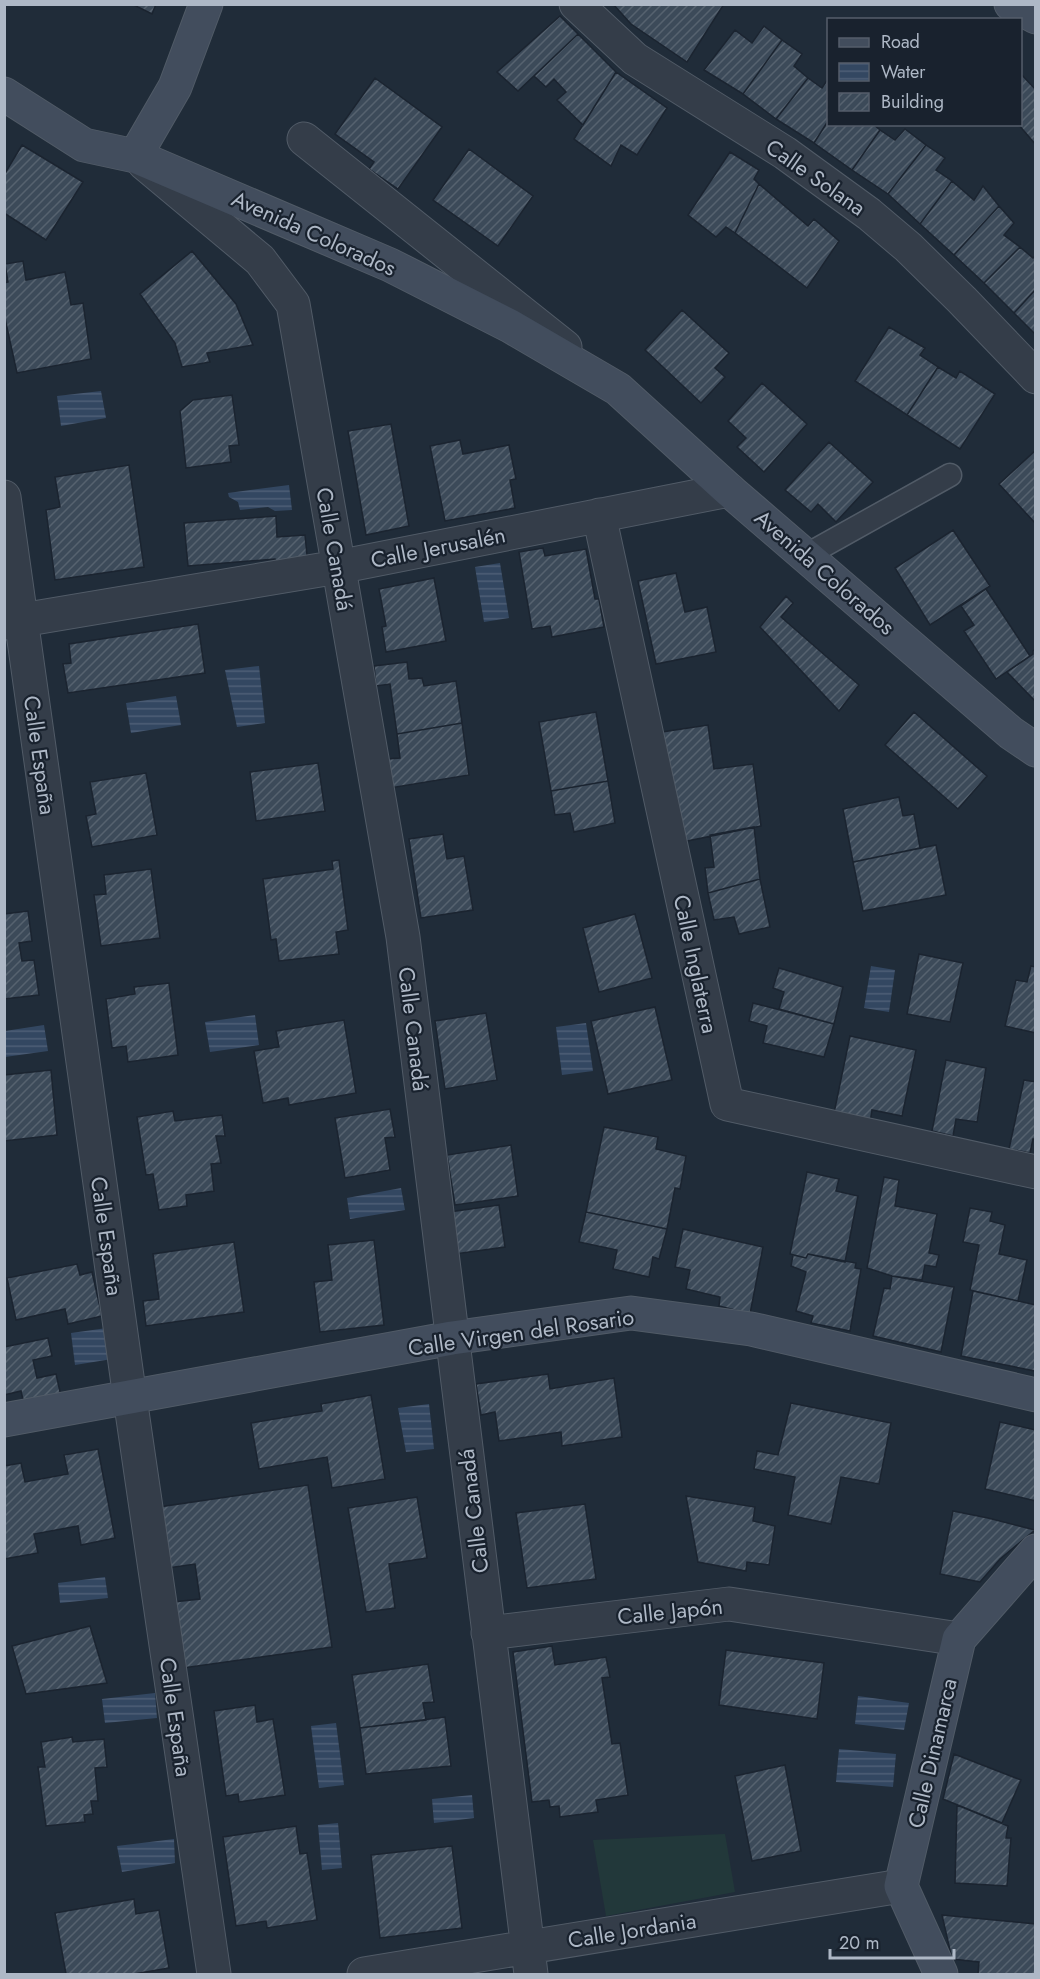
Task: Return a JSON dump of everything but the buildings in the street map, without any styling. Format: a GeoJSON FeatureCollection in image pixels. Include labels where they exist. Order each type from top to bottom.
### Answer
{"type":"FeatureCollection","features":[{"type":"Feature","properties":{"kind":"street"},"geometry":{"type":"LineString","coordinates":[[135,156],[175,87],[206,4]]}},
{"type":"Feature","properties":{"kind":"street","name":"Calle Solana"},"geometry":{"type":"LineString","coordinates":[[576,4],[635,59],[785,153],[869,214],[908,247],[954,292],[1035,377]]}},
{"type":"Feature","properties":{"kind":"street"},"geometry":{"type":"LineString","coordinates":[[1011,4],[1035,17]]}},
{"type":"Feature","properties":{"kind":"street","name":"Avenida Colorados"},"geometry":{"type":"LineString","coordinates":[[4,94],[84,145],[135,156],[390,265],[510,326],[618,389]]}},
{"type":"Feature","properties":{"kind":"street","name":"Avenida Colorados"},"geometry":{"type":"LineString","coordinates":[[304,139],[618,389],[805,556],[1011,733],[1035,750]]}},
{"type":"Feature","properties":{"kind":"street","name":"Calle Canadá"},"geometry":{"type":"LineString","coordinates":[[135,156],[260,260],[293,304],[403,937],[529,1961]]}},
{"type":"Feature","properties":{"kind":"street","name":"Calle Jerusalén"},"geometry":{"type":"LineString","coordinates":[[13,622],[338,567],[729,490]]}},
{"type":"Feature","properties":{"kind":"street","name":"Calle España"},"geometry":{"type":"LineString","coordinates":[[4,497],[13,622],[214,1974]]}},
{"type":"Feature","properties":{"kind":"street","name":"Calle Inglaterra"},"geometry":{"type":"LineString","coordinates":[[599,515],[727,1104],[1035,1172]]}},
{"type":"Feature","properties":{"kind":"street","name":"Calle Virgen del Rosario"},"geometry":{"type":"LineString","coordinates":[[4,1420],[452,1338],[631,1313],[751,1329],[1035,1395]]}},
{"type":"Feature","properties":{"kind":"street","name":"Calle Dinamarca"},"geometry":{"type":"LineString","coordinates":[[901,1886],[959,1639],[1035,1551]]}},
{"type":"Feature","properties":{"kind":"street","name":"Calle Japón"},"geometry":{"type":"LineString","coordinates":[[488,1633],[729,1604],[959,1639]]}},
{"type":"Feature","properties":{"kind":"street"},"geometry":{"type":"LineString","coordinates":[[901,1886],[941,1974]]}},
{"type":"Feature","properties":{"kind":"street","name":"Calle Jordania"},"geometry":{"type":"LineString","coordinates":[[364,1974],[529,1961],[901,1886]]}},
{"type":"Feature","properties":{"kind":"lane"},"geometry":{"type":"LineString","coordinates":[[805,556],[950,475]]}},
{"type":"Feature","properties":{"kind":"green space"},"geometry":{"type":"Polygon","coordinates":[[[725,1834],[735,1892],[606,1916],[593,1840],[725,1834]]]}},
{"type":"Feature","properties":{"kind":"water"},"geometry":{"type":"Polygon","coordinates":[[[101,391],[106,418],[61,426],[57,396],[101,391]]]}},
{"type":"Feature","properties":{"kind":"water"},"geometry":{"type":"Polygon","coordinates":[[[289,485],[292,510],[275,511],[268,507],[240,510],[238,502],[229,497],[228,493],[289,485]]]}},
{"type":"Feature","properties":{"kind":"water"},"geometry":{"type":"Polygon","coordinates":[[[500,563],[509,618],[484,622],[475,567],[500,563]]]}},
{"type":"Feature","properties":{"kind":"water"},"geometry":{"type":"Polygon","coordinates":[[[259,666],[265,723],[237,727],[225,670],[259,666]]]}},
{"type":"Feature","properties":{"kind":"water"},"geometry":{"type":"Polygon","coordinates":[[[176,696],[181,725],[131,733],[126,703],[176,696]]]}},
{"type":"Feature","properties":{"kind":"water"},"geometry":{"type":"Polygon","coordinates":[[[871,966],[895,970],[889,1012],[864,1008],[871,966]]]}},
{"type":"Feature","properties":{"kind":"water"},"geometry":{"type":"Polygon","coordinates":[[[255,1015],[259,1045],[210,1052],[205,1022],[255,1015]]]}},
{"type":"Feature","properties":{"kind":"water"},"geometry":{"type":"Polygon","coordinates":[[[586,1023],[593,1071],[562,1075],[556,1027],[586,1023]]]}},
{"type":"Feature","properties":{"kind":"water"},"geometry":{"type":"Polygon","coordinates":[[[44,1025],[48,1051],[5,1057],[5,1031],[44,1025]]]}},
{"type":"Feature","properties":{"kind":"water"},"geometry":{"type":"Polygon","coordinates":[[[401,1188],[405,1210],[350,1219],[347,1198],[401,1188]]]}},
{"type":"Feature","properties":{"kind":"water"},"geometry":{"type":"Polygon","coordinates":[[[107,1328],[112,1359],[75,1365],[71,1333],[107,1328]]]}},
{"type":"Feature","properties":{"kind":"water"},"geometry":{"type":"Polygon","coordinates":[[[429,1404],[434,1449],[406,1452],[398,1408],[429,1404]]]}},
{"type":"Feature","properties":{"kind":"water"},"geometry":{"type":"Polygon","coordinates":[[[105,1577],[108,1598],[60,1603],[58,1583],[105,1577]]]}},
{"type":"Feature","properties":{"kind":"water"},"geometry":{"type":"Polygon","coordinates":[[[155,1693],[157,1718],[105,1723],[102,1699],[155,1693]]]}},
{"type":"Feature","properties":{"kind":"water"},"geometry":{"type":"Polygon","coordinates":[[[858,1696],[909,1703],[904,1730],[855,1724],[858,1696]]]}},
{"type":"Feature","properties":{"kind":"water"},"geometry":{"type":"Polygon","coordinates":[[[336,1723],[344,1785],[319,1788],[311,1726],[336,1723]]]}},
{"type":"Feature","properties":{"kind":"water"},"geometry":{"type":"Polygon","coordinates":[[[839,1749],[896,1754],[893,1787],[836,1782],[839,1749]]]}},
{"type":"Feature","properties":{"kind":"water"},"geometry":{"type":"Polygon","coordinates":[[[472,1795],[474,1818],[434,1823],[432,1799],[472,1795]]]}},
{"type":"Feature","properties":{"kind":"water"},"geometry":{"type":"Polygon","coordinates":[[[338,1823],[342,1868],[322,1870],[318,1825],[338,1823]]]}},
{"type":"Feature","properties":{"kind":"water"},"geometry":{"type":"Polygon","coordinates":[[[174,1839],[175,1863],[122,1872],[117,1846],[174,1839]]]}}]}
